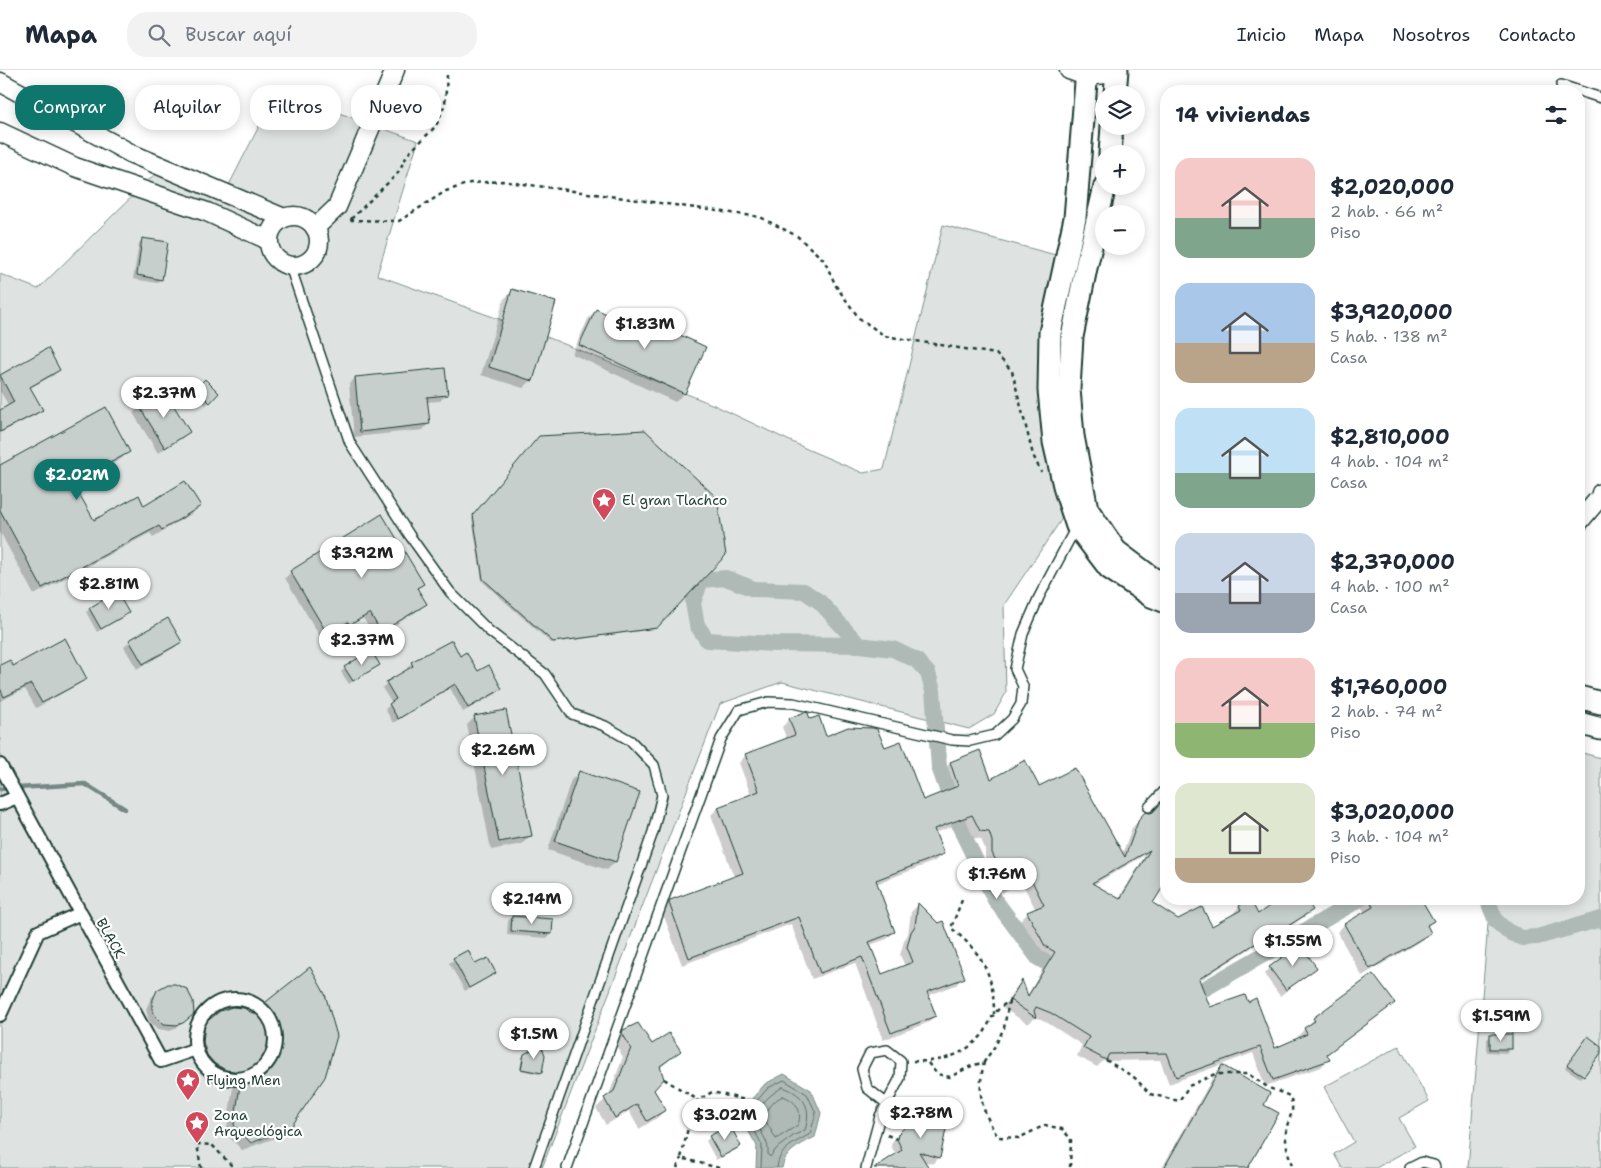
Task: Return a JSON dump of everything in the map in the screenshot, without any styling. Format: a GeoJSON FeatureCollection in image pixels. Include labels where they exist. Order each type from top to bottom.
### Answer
{"type":"FeatureCollection","features":[{"type":"Feature","properties":{"kind":"street"},"geometry":{"type":"LineString","coordinates":[[316,231],[338,207],[394,70]]}},
{"type":"Feature","properties":{"kind":"street"},"geometry":{"type":"LineString","coordinates":[[1116,79],[1081,72],[1081,156],[1075,218],[1050,333],[1049,390],[1054,442],[1065,490],[1082,517],[1109,568],[1151,596],[1160,600]]}},
{"type":"Feature","properties":{"kind":"street"},"geometry":{"type":"LineString","coordinates":[[0,82],[132,154],[284,218]]}},
{"type":"Feature","properties":{"kind":"street"},"geometry":{"type":"LineString","coordinates":[[0,132],[75,167],[207,212],[268,240]]}},
{"type":"Feature","properties":{"kind":"street"},"geometry":{"type":"LineString","coordinates":[[1103,195],[1072,337],[1068,389],[1082,517],[1116,551],[1152,578],[1160,581]]}},
{"type":"Feature","properties":{"kind":"street"},"geometry":{"type":"LineString","coordinates":[[298,216],[304,218],[316,231],[318,249],[304,264],[290,266],[277,260],[272,254],[268,240],[272,227],[284,218],[298,216]]}},
{"type":"Feature","properties":{"kind":"street"},"geometry":{"type":"LineString","coordinates":[[1585,515],[1600,497],[1601,493]]}},
{"type":"Feature","properties":{"kind":"street"},"geometry":{"type":"LineString","coordinates":[[1585,699],[1601,703]]}},
{"type":"Feature","properties":{"kind":"street"},"geometry":{"type":"LineString","coordinates":[[1585,725],[1601,729]]}},
{"type":"Feature","properties":{"kind":"street","name":"BLACK"},"geometry":{"type":"LineString","coordinates":[[0,765],[161,1061],[196,1049]]}},
{"type":"Feature","properties":{"kind":"street"},"geometry":{"type":"LineString","coordinates":[[0,804],[17,797]]}},
{"type":"Feature","properties":{"kind":"street"},"geometry":{"type":"LineString","coordinates":[[0,1015],[38,932],[80,913]]}},
{"type":"Feature","properties":{"kind":"street"},"geometry":{"type":"LineString","coordinates":[[231,998],[246,1000],[260,1007],[271,1020],[275,1035],[274,1051],[266,1065],[254,1075],[239,1080],[223,1078],[209,1071],[199,1058],[196,1049],[194,1043],[196,1027],[203,1013],[216,1003],[231,998]]}},
{"type":"Feature","properties":{"kind":"lane"},"geometry":{"type":"LineString","coordinates":[[1585,92],[1601,98]]}},
{"type":"Feature","properties":{"kind":"lane"},"geometry":{"type":"LineString","coordinates":[[290,266],[350,443],[410,536],[450,592],[489,631],[545,674],[572,714],[605,726],[631,741],[654,765],[662,795],[652,832],[534,1168]]}},
{"type":"Feature","properties":{"kind":"lane"},"geometry":{"type":"LineString","coordinates":[[567,1168],[721,739],[739,710],[768,702],[793,703],[952,740],[970,741],[995,735],[1012,719],[1021,704],[1023,686],[1015,669],[1023,634],[1039,597],[1082,517]]}},
{"type":"Feature","properties":{"kind":"lane"},"geometry":{"type":"LineString","coordinates":[[1149,808],[1160,796]]}},
{"type":"Feature","properties":{"kind":"lane"},"geometry":{"type":"LineString","coordinates":[[866,1168],[878,1123],[886,1103],[900,1078],[901,1061],[887,1050],[870,1053],[862,1069],[867,1088],[886,1103]]}},
{"type":"Feature","properties":{"kind":"lane"},"geometry":{"type":"LineString","coordinates":[[1410,1168],[1422,1162],[1434,1165],[1436,1168]]}},
{"type":"Feature","properties":{"kind":"path"},"geometry":{"type":"LineString","coordinates":[[350,220],[397,174],[408,154],[436,126],[445,104],[447,76]]}},
{"type":"Feature","properties":{"kind":"path"},"geometry":{"type":"LineString","coordinates":[[316,231],[350,220],[398,221],[446,191],[470,183],[502,181],[760,217],[798,236],[824,260],[836,286],[859,318],[885,336],[996,354],[1012,372],[1033,455],[1048,486],[1065,490]]}},
{"type":"Feature","properties":{"kind":"path"},"geometry":{"type":"LineString","coordinates":[[901,1061],[927,1062],[955,1056],[969,1049],[989,1026],[994,1014],[994,999],[990,978],[980,957],[967,941],[951,928],[962,900]]}},
{"type":"Feature","properties":{"kind":"path"},"geometry":{"type":"LineString","coordinates":[[994,1014],[1010,1000],[1004,1028],[984,1062],[980,1083],[982,1102],[989,1121],[998,1137],[1019,1138],[1045,1125],[1062,1129],[1071,1139],[1070,1168]]}},
{"type":"Feature","properties":{"kind":"path"},"geometry":{"type":"LineString","coordinates":[[1106,1060],[1135,1078],[1150,1094],[1179,1101],[1189,1086],[1215,1074],[1248,1074],[1269,1088],[1290,1096],[1294,1108],[1286,1132],[1288,1153],[1293,1168]]}},
{"type":"Feature","properties":{"kind":"path"},"geometry":{"type":"LineString","coordinates":[[927,1062],[937,1074],[950,1077],[984,1062]]}},
{"type":"Feature","properties":{"kind":"path"},"geometry":{"type":"LineString","coordinates":[[664,1079],[698,1100]]}},
{"type":"Feature","properties":{"kind":"path"},"geometry":{"type":"LineString","coordinates":[[677,1168],[691,1115],[698,1100],[712,1092],[750,1101]]}},
{"type":"Feature","properties":{"kind":"path"},"geometry":{"type":"LineString","coordinates":[[192,1128],[201,1168]]}},
{"type":"Feature","properties":{"kind":"path"},"geometry":{"type":"LineString","coordinates":[[197,1144],[212,1145],[234,1168]]}},
{"type":"Feature","properties":{"kind":"path"},"geometry":{"type":"LineString","coordinates":[[681,1158],[719,1168]]}},
{"type":"Feature","properties":{"kind":"shaded area"},"geometry":{"type":"Polygon","coordinates":[[[341,114],[351,117],[351,130],[387,130],[418,141],[377,275],[532,331],[714,405],[863,473],[884,469],[943,225],[1063,257],[1046,329],[1063,517],[1004,605],[1006,693],[994,714],[969,729],[782,682],[720,704],[542,1168],[0,1168],[0,274],[38,289],[164,165],[229,185],[257,130],[341,130],[341,114]]]}},
{"type":"Feature","properties":{"kind":"shaded area"},"geometry":{"type":"Polygon","coordinates":[[[1585,754],[1601,758],[1601,1168],[1468,1168],[1490,905],[1585,905],[1585,754]]]}},
{"type":"Feature","properties":{"kind":"shaded area"},"geometry":{"type":"Polygon","coordinates":[[[1399,1046],[1429,1101],[1399,1118],[1415,1146],[1376,1168],[1342,1168],[1334,1154],[1354,1142],[1324,1087],[1399,1046]]]}},
{"type":"Feature","properties":{"kind":"water"},"geometry":{"type":"Polygon","coordinates":[[[784,1074],[811,1090],[821,1113],[815,1137],[790,1153],[786,1157],[782,1168],[756,1168],[757,1146],[745,1125],[750,1101],[765,1084],[784,1074]]]}},
{"type":"Feature","properties":{"kind":"building"},"geometry":{"type":"Polygon","coordinates":[[[142,238],[168,242],[162,280],[137,275],[142,238]]]}},
{"type":"Feature","properties":{"kind":"building"},"geometry":{"type":"Polygon","coordinates":[[[512,289],[556,302],[533,381],[489,367],[512,289]]]}},
{"type":"Feature","properties":{"kind":"building"},"geometry":{"type":"Polygon","coordinates":[[[596,309],[656,337],[661,326],[706,347],[685,394],[579,345],[596,309]]]}},
{"type":"Feature","properties":{"kind":"building"},"geometry":{"type":"Polygon","coordinates":[[[48,348],[60,370],[30,387],[43,410],[0,432],[0,410],[14,402],[0,375],[48,348]]]}},
{"type":"Feature","properties":{"kind":"building"},"geometry":{"type":"Polygon","coordinates":[[[445,368],[448,395],[427,397],[430,424],[360,432],[355,377],[445,368]]]}},
{"type":"Feature","properties":{"kind":"building"},"geometry":{"type":"Polygon","coordinates":[[[205,379],[219,393],[210,403],[196,389],[205,379]]]}},
{"type":"Feature","properties":{"kind":"building"},"geometry":{"type":"Polygon","coordinates":[[[164,390],[190,432],[165,448],[139,406],[164,390]]]}},
{"type":"Feature","properties":{"kind":"building"},"geometry":{"type":"Polygon","coordinates":[[[106,407],[130,452],[73,483],[94,520],[139,495],[144,506],[185,481],[201,506],[162,530],[159,526],[42,588],[0,510],[0,465],[106,407]]]}},
{"type":"Feature","properties":{"kind":"building"},"geometry":{"type":"Polygon","coordinates":[[[645,430],[717,498],[726,555],[657,628],[553,642],[483,579],[473,515],[539,436],[645,430]]]}},
{"type":"Feature","properties":{"kind":"building"},"geometry":{"type":"Polygon","coordinates":[[[382,514],[424,584],[417,588],[427,604],[381,632],[370,613],[350,625],[348,622],[328,635],[290,571],[382,514]]]}},
{"type":"Feature","properties":{"kind":"building"},"geometry":{"type":"Polygon","coordinates":[[[117,592],[129,613],[101,629],[89,608],[117,592]]]}},
{"type":"Feature","properties":{"kind":"building"},"geometry":{"type":"Polygon","coordinates":[[[168,618],[182,642],[143,664],[129,640],[168,618]]]}},
{"type":"Feature","properties":{"kind":"building"},"geometry":{"type":"Polygon","coordinates":[[[65,638],[87,679],[42,703],[31,684],[4,697],[0,688],[0,665],[10,660],[13,666],[65,638]]]}},
{"type":"Feature","properties":{"kind":"building"},"geometry":{"type":"Polygon","coordinates":[[[452,640],[460,656],[466,652],[478,671],[489,665],[502,689],[468,708],[455,684],[398,719],[389,704],[396,699],[386,682],[413,666],[411,662],[452,640]]]}},
{"type":"Feature","properties":{"kind":"building"},"geometry":{"type":"Polygon","coordinates":[[[371,650],[380,665],[353,681],[344,667],[371,650]]]}},
{"type":"Feature","properties":{"kind":"building"},"geometry":{"type":"Polygon","coordinates":[[[506,710],[532,836],[499,842],[474,716],[506,710]]]}},
{"type":"Feature","properties":{"kind":"building"},"geometry":{"type":"Polygon","coordinates":[[[805,712],[808,713],[810,719],[819,716],[826,736],[848,727],[873,728],[877,729],[885,747],[901,741],[923,800],[958,786],[950,762],[980,750],[991,779],[1025,760],[1039,786],[1075,768],[1125,857],[1139,819],[1145,812],[1153,812],[1160,804],[1160,892],[1153,903],[1178,919],[1202,907],[1212,926],[1241,910],[1239,906],[1241,905],[1253,905],[1258,914],[1271,905],[1310,905],[1313,910],[1199,979],[1210,1007],[1245,995],[1248,1002],[1256,998],[1275,1048],[1307,1034],[1304,1028],[1315,1021],[1313,1018],[1373,974],[1395,1003],[1327,1054],[1330,1060],[1273,1080],[1260,1047],[1176,1077],[1167,1053],[1109,1054],[1106,1060],[1083,1048],[1089,1037],[1051,1013],[1036,1007],[1034,1011],[1036,1018],[1010,1000],[1022,980],[1028,996],[1055,952],[1045,946],[1027,912],[1044,905],[1029,875],[1010,887],[992,853],[992,841],[989,832],[980,831],[972,815],[934,829],[944,854],[876,880],[895,932],[869,942],[882,974],[913,962],[907,947],[911,932],[915,926],[918,903],[938,923],[943,921],[965,978],[927,992],[936,1016],[891,1033],[862,957],[820,973],[799,917],[689,958],[669,903],[670,900],[743,873],[718,807],[759,791],[745,754],[795,735],[789,718],[805,712]],[[1150,850],[1092,883],[1120,899],[1150,850]]]}},
{"type":"Feature","properties":{"kind":"building"},"geometry":{"type":"Polygon","coordinates":[[[579,771],[640,792],[616,862],[555,841],[579,771]]]}},
{"type":"Feature","properties":{"kind":"building"},"geometry":{"type":"Polygon","coordinates":[[[1372,905],[1425,905],[1434,921],[1427,925],[1431,933],[1370,969],[1344,924],[1373,907],[1372,905]]]}},
{"type":"Feature","properties":{"kind":"building"},"geometry":{"type":"Polygon","coordinates":[[[512,916],[553,919],[552,934],[511,931],[512,916]]]}},
{"type":"Feature","properties":{"kind":"building"},"geometry":{"type":"Polygon","coordinates":[[[1300,944],[1317,968],[1286,990],[1269,967],[1300,944]]]}},
{"type":"Feature","properties":{"kind":"building"},"geometry":{"type":"Polygon","coordinates":[[[468,950],[475,964],[488,958],[496,973],[469,988],[453,958],[468,950]]]}},
{"type":"Feature","properties":{"kind":"building"},"geometry":{"type":"Polygon","coordinates":[[[310,967],[325,994],[337,1036],[325,1077],[291,1127],[251,1143],[234,1125],[242,1072],[226,1070],[215,1064],[207,1055],[203,1042],[205,1023],[220,1011],[232,1007],[244,1008],[252,1013],[310,967]]]}},
{"type":"Feature","properties":{"kind":"building"},"geometry":{"type":"Polygon","coordinates":[[[168,984],[175,984],[187,989],[193,1001],[194,1014],[183,1023],[177,1025],[164,1024],[152,1009],[152,1002],[157,990],[168,984]]]}},
{"type":"Feature","properties":{"kind":"building"},"geometry":{"type":"Polygon","coordinates":[[[638,1023],[652,1044],[669,1033],[681,1051],[660,1066],[664,1079],[654,1090],[666,1110],[647,1121],[637,1104],[615,1118],[604,1098],[614,1091],[631,1048],[622,1033],[623,1030],[638,1023]]]}},
{"type":"Feature","properties":{"kind":"building"},"geometry":{"type":"Polygon","coordinates":[[[1490,1034],[1512,1034],[1512,1049],[1490,1049],[1490,1034]]]}},
{"type":"Feature","properties":{"kind":"building"},"geometry":{"type":"Polygon","coordinates":[[[1588,1036],[1601,1046],[1601,1053],[1584,1076],[1567,1065],[1588,1036]]]}},
{"type":"Feature","properties":{"kind":"building"},"geometry":{"type":"Polygon","coordinates":[[[541,1045],[545,1055],[542,1073],[521,1069],[524,1054],[541,1045]]]}},
{"type":"Feature","properties":{"kind":"building"},"geometry":{"type":"Polygon","coordinates":[[[1222,1065],[1270,1093],[1264,1105],[1279,1113],[1248,1168],[1164,1168],[1222,1065]]]}},
{"type":"Feature","properties":{"kind":"building"},"geometry":{"type":"Polygon","coordinates":[[[941,1100],[952,1117],[948,1120],[940,1158],[919,1152],[929,1168],[874,1168],[902,1150],[897,1139],[898,1134],[908,1122],[941,1100]]]}},
{"type":"Feature","properties":{"kind":"building"},"geometry":{"type":"Polygon","coordinates":[[[730,1125],[741,1146],[721,1157],[709,1136],[730,1125]]]}},
{"type":"Feature","properties":{"kind":"waterway"},"geometry":{"type":"LineString","coordinates":[[859,645],[820,602],[804,591],[754,589],[726,578],[701,580],[693,603],[697,625],[707,640],[775,644],[859,645],[893,649],[916,660],[928,673],[933,691],[939,767],[963,834],[995,900],[1038,958],[1066,974]]}},
{"type":"Feature","properties":{"kind":"waterway"},"geometry":{"type":"LineString","coordinates":[[0,789],[85,784],[125,809]]}},
{"type":"Feature","properties":{"kind":"waterway"},"geometry":{"type":"LineString","coordinates":[[1185,1000],[1350,905]]}},
{"type":"Feature","properties":{"kind":"waterway"},"geometry":{"type":"LineString","coordinates":[[1489,905],[1496,921],[1507,931],[1522,938],[1537,937],[1601,919]]}},
{"type":"Feature","properties":{"kind":"place","name":"El gran Tlachco"},"geometry":{"type":"Point","coordinates":[604,521]}},
{"type":"Feature","properties":{"kind":"place","name":"Flying Men"},"geometry":{"type":"Point","coordinates":[188,1101]}},
{"type":"Feature","properties":{"kind":"place","name":"Zona Arqueológica"},"geometry":{"type":"Point","coordinates":[197,1144]}}]}
